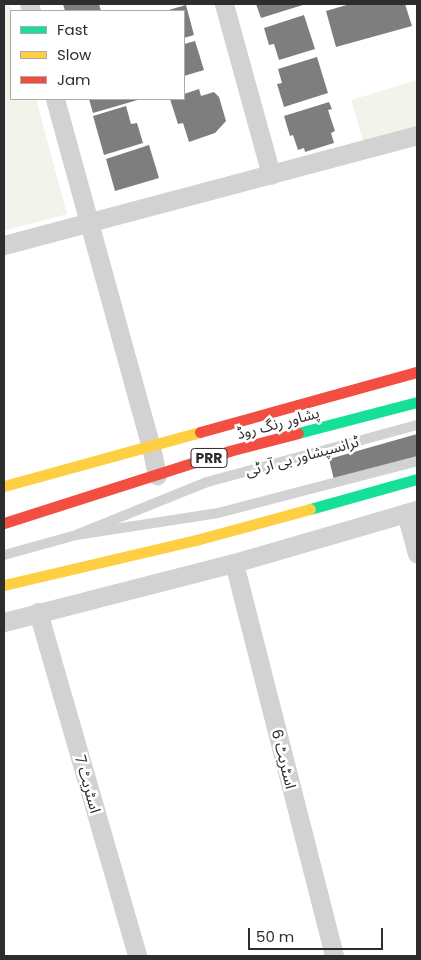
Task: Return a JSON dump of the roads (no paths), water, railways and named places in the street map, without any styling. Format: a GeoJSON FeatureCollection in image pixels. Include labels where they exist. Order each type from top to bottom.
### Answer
{"type":"FeatureCollection","features":[{"type":"Feature","properties":{"kind":"main road"},"geometry":{"type":"LineString","coordinates":[[4,486],[151,447],[417,372]]}},
{"type":"Feature","properties":{"kind":"main road","name":"پشاور رنگ روڈ"},"geometry":{"type":"LineString","coordinates":[[4,523],[230,451],[417,402]]}},
{"type":"Feature","properties":{"kind":"main road"},"geometry":{"type":"LineString","coordinates":[[4,586],[196,540],[417,479]]}},
{"type":"Feature","properties":{"kind":"street"},"geometry":{"type":"LineString","coordinates":[[224,4],[271,175]]}},
{"type":"Feature","properties":{"kind":"street"},"geometry":{"type":"LineString","coordinates":[[55,100],[151,447],[157,475]]}},
{"type":"Feature","properties":{"kind":"street"},"geometry":{"type":"LineString","coordinates":[[4,245],[417,136]]}},
{"type":"Feature","properties":{"kind":"street"},"geometry":{"type":"LineString","coordinates":[[4,622],[234,562],[412,512],[417,554]]}},
{"type":"Feature","properties":{"kind":"street","name":"اسٹریٹ 6"},"geometry":{"type":"LineString","coordinates":[[234,562],[334,956]]}},
{"type":"Feature","properties":{"kind":"street","name":"اسٹریٹ 7"},"geometry":{"type":"LineString","coordinates":[[38,612],[137,956]]}},
{"type":"Feature","properties":{"kind":"lane","name":"ٹرانسپشاور بی آر ٹی"},"geometry":{"type":"LineString","coordinates":[[4,555],[76,535],[207,482],[417,424]]}},
{"type":"Feature","properties":{"kind":"lane","name":"ٹرانسپشاور بی آر ٹی"},"geometry":{"type":"LineString","coordinates":[[76,535],[218,513],[417,461]]}}]}
